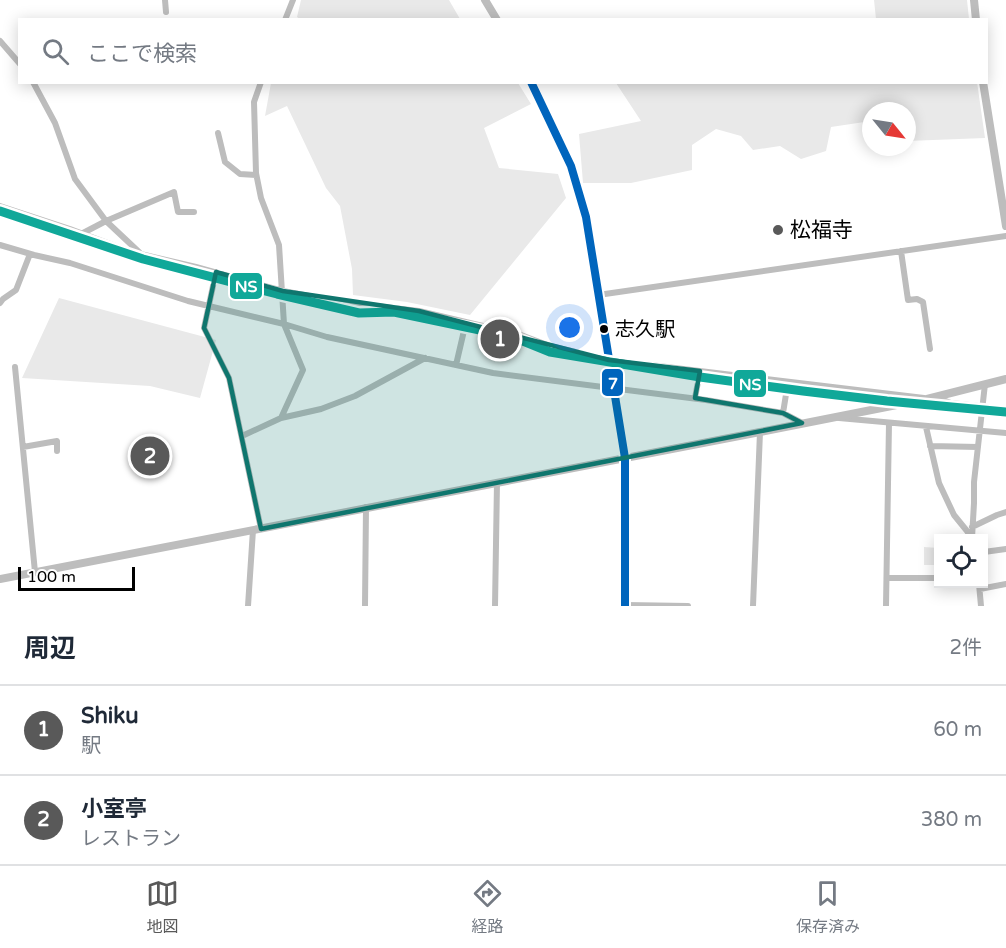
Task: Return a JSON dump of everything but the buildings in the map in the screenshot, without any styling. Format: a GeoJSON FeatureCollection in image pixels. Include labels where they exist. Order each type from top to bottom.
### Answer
{"type":"FeatureCollection","features":[{"type":"Feature","properties":{"kind":"street"},"geometry":{"type":"LineString","coordinates":[[165,0],[166,12]]}},
{"type":"Feature","properties":{"kind":"street"},"geometry":{"type":"LineString","coordinates":[[286,18],[292,0]]}},
{"type":"Feature","properties":{"kind":"street"},"geometry":{"type":"LineString","coordinates":[[485,0],[496,18]]}},
{"type":"Feature","properties":{"kind":"street"},"geometry":{"type":"LineString","coordinates":[[974,0],[976,18]]}},
{"type":"Feature","properties":{"kind":"street"},"geometry":{"type":"LineString","coordinates":[[0,41],[18,62]]}},
{"type":"Feature","properties":{"kind":"street"},"geometry":{"type":"LineString","coordinates":[[34,84],[55,123],[75,179],[106,221],[141,254]]}},
{"type":"Feature","properties":{"kind":"street"},"geometry":{"type":"LineString","coordinates":[[260,84],[254,102],[256,175],[261,198],[279,245],[284,324],[303,370],[281,418]]}},
{"type":"Feature","properties":{"kind":"street"},"geometry":{"type":"LineString","coordinates":[[532,84],[562,145],[578,187],[588,228],[625,458],[625,605],[688,606]]}},
{"type":"Feature","properties":{"kind":"street"},"geometry":{"type":"LineString","coordinates":[[984,84],[1006,226]]}},
{"type":"Feature","properties":{"kind":"street"},"geometry":{"type":"LineString","coordinates":[[218,132],[225,162],[240,174],[256,175]]}},
{"type":"Feature","properties":{"kind":"street"},"geometry":{"type":"LineString","coordinates":[[83,233],[174,192],[178,212],[194,212]]}},
{"type":"Feature","properties":{"kind":"street"},"geometry":{"type":"LineString","coordinates":[[0,206],[141,254],[283,291],[340,302],[418,311],[521,335],[550,346],[609,360],[1006,409]]}},
{"type":"Feature","properties":{"kind":"street"},"geometry":{"type":"LineString","coordinates":[[598,295],[1006,236]]}},
{"type":"Feature","properties":{"kind":"street"},"geometry":{"type":"LineString","coordinates":[[0,245],[70,263],[208,307],[284,324],[327,337],[493,373],[695,398],[783,413],[802,423]]}},
{"type":"Feature","properties":{"kind":"street"},"geometry":{"type":"LineString","coordinates":[[901,251],[908,300],[917,299],[923,302],[930,349]]}},
{"type":"Feature","properties":{"kind":"street"},"geometry":{"type":"LineString","coordinates":[[0,303],[16,290],[30,254]]}},
{"type":"Feature","properties":{"kind":"street"},"geometry":{"type":"LineString","coordinates":[[216,272],[204,328],[229,378],[242,436],[257,530],[248,606]]}},
{"type":"Feature","properties":{"kind":"street"},"geometry":{"type":"LineString","coordinates":[[456,365],[466,322]]}},
{"type":"Feature","properties":{"kind":"street"},"geometry":{"type":"LineString","coordinates":[[242,436],[281,418],[321,409],[356,396],[425,358]]}},
{"type":"Feature","properties":{"kind":"street"},"geometry":{"type":"LineString","coordinates":[[15,367],[35,572]]}},
{"type":"Feature","properties":{"kind":"street"},"geometry":{"type":"LineString","coordinates":[[695,398],[700,371]]}},
{"type":"Feature","properties":{"kind":"street"},"geometry":{"type":"LineString","coordinates":[[0,579],[760,432],[931,398],[1006,379]]}},
{"type":"Feature","properties":{"kind":"street"},"geometry":{"type":"LineString","coordinates":[[783,413],[788,382]]}},
{"type":"Feature","properties":{"kind":"street"},"geometry":{"type":"LineString","coordinates":[[972,534],[974,482],[985,384]]}},
{"type":"Feature","properties":{"kind":"street"},"geometry":{"type":"LineString","coordinates":[[831,417],[1006,433]]}},
{"type":"Feature","properties":{"kind":"street"},"geometry":{"type":"LineString","coordinates":[[886,606],[889,423]]}},
{"type":"Feature","properties":{"kind":"street"},"geometry":{"type":"LineString","coordinates":[[926,427],[939,483],[954,515],[969,534]]}},
{"type":"Feature","properties":{"kind":"street"},"geometry":{"type":"LineString","coordinates":[[753,606],[760,432]]}},
{"type":"Feature","properties":{"kind":"street"},"geometry":{"type":"LineString","coordinates":[[23,447],[57,441],[57,451]]}},
{"type":"Feature","properties":{"kind":"street"},"geometry":{"type":"LineString","coordinates":[[930,446],[978,447]]}},
{"type":"Feature","properties":{"kind":"street"},"geometry":{"type":"LineString","coordinates":[[495,606],[497,482]]}},
{"type":"Feature","properties":{"kind":"street"},"geometry":{"type":"LineString","coordinates":[[365,606],[366,507]]}},
{"type":"Feature","properties":{"kind":"street"},"geometry":{"type":"LineString","coordinates":[[967,531],[973,526],[1006,512]]}},
{"type":"Feature","properties":{"kind":"street"},"geometry":{"type":"LineString","coordinates":[[988,551],[1006,549]]}},
{"type":"Feature","properties":{"kind":"street"},"geometry":{"type":"LineString","coordinates":[[886,578],[934,578]]}},
{"type":"Feature","properties":{"kind":"street"},"geometry":{"type":"LineString","coordinates":[[988,585],[1006,584]]}},
{"type":"Feature","properties":{"kind":"street"},"geometry":{"type":"LineString","coordinates":[[979,588],[981,606]]}},
{"type":"Feature","properties":{"kind":"highlighted area"},"geometry":{"type":"Polygon","coordinates":[[[216,272],[283,291],[419,311],[609,360],[700,371],[695,398],[783,413],[802,423],[261,529],[229,378],[204,328],[216,272]]]}},
{"type":"Feature","properties":{"kind":"shaded area"},"geometry":{"type":"Polygon","coordinates":[[[301,0],[449,0],[459,18],[298,18],[301,0]]]}},
{"type":"Feature","properties":{"kind":"shaded area"},"geometry":{"type":"Polygon","coordinates":[[[874,0],[967,0],[969,18],[876,18],[874,0]]]}},
{"type":"Feature","properties":{"kind":"shaded area"},"geometry":{"type":"Polygon","coordinates":[[[271,84],[519,84],[531,104],[484,128],[499,168],[558,174],[566,198],[470,315],[407,302],[353,295],[352,269],[340,206],[326,188],[287,106],[265,116],[271,84]]]}},
{"type":"Feature","properties":{"kind":"shaded area"},"geometry":{"type":"Polygon","coordinates":[[[617,84],[977,84],[985,138],[916,141],[916,102],[862,102],[862,122],[831,127],[826,151],[801,159],[780,146],[753,150],[741,136],[716,129],[692,145],[692,170],[631,183],[583,183],[579,134],[641,121],[617,84]]]}},
{"type":"Feature","properties":{"kind":"shaded area"},"geometry":{"type":"Polygon","coordinates":[[[59,298],[216,340],[200,398],[150,386],[22,378],[59,298]]]}},
{"type":"Feature","properties":{"kind":"shaded area"},"geometry":{"type":"Polygon","coordinates":[[[924,547],[934,548],[934,565],[924,565],[924,547]]]}},
{"type":"Feature","properties":{"kind":"transit line","name":"7"},"geometry":{"type":"LineString","coordinates":[[532,84],[571,166],[586,217],[625,458],[625,606]]}},
{"type":"Feature","properties":{"kind":"transit line","name":"NS"},"geometry":{"type":"LineString","coordinates":[[0,211],[143,259],[277,294],[359,313],[394,312],[513,337],[550,352],[700,377],[803,391],[1006,412]]}},
{"type":"Feature","properties":{"kind":"place","name":"松福寺"},"geometry":{"type":"Point","coordinates":[778,230]}},
{"type":"Feature","properties":{"kind":"place","name":"志久駅"},"geometry":{"type":"Point","coordinates":[604,329]}},
{"type":"Feature","properties":{"kind":"place","name":"Shiku"},"geometry":{"type":"Point","coordinates":[500,339]}},
{"type":"Feature","properties":{"kind":"place","name":"小室亭"},"geometry":{"type":"Point","coordinates":[150,456]}}]}
